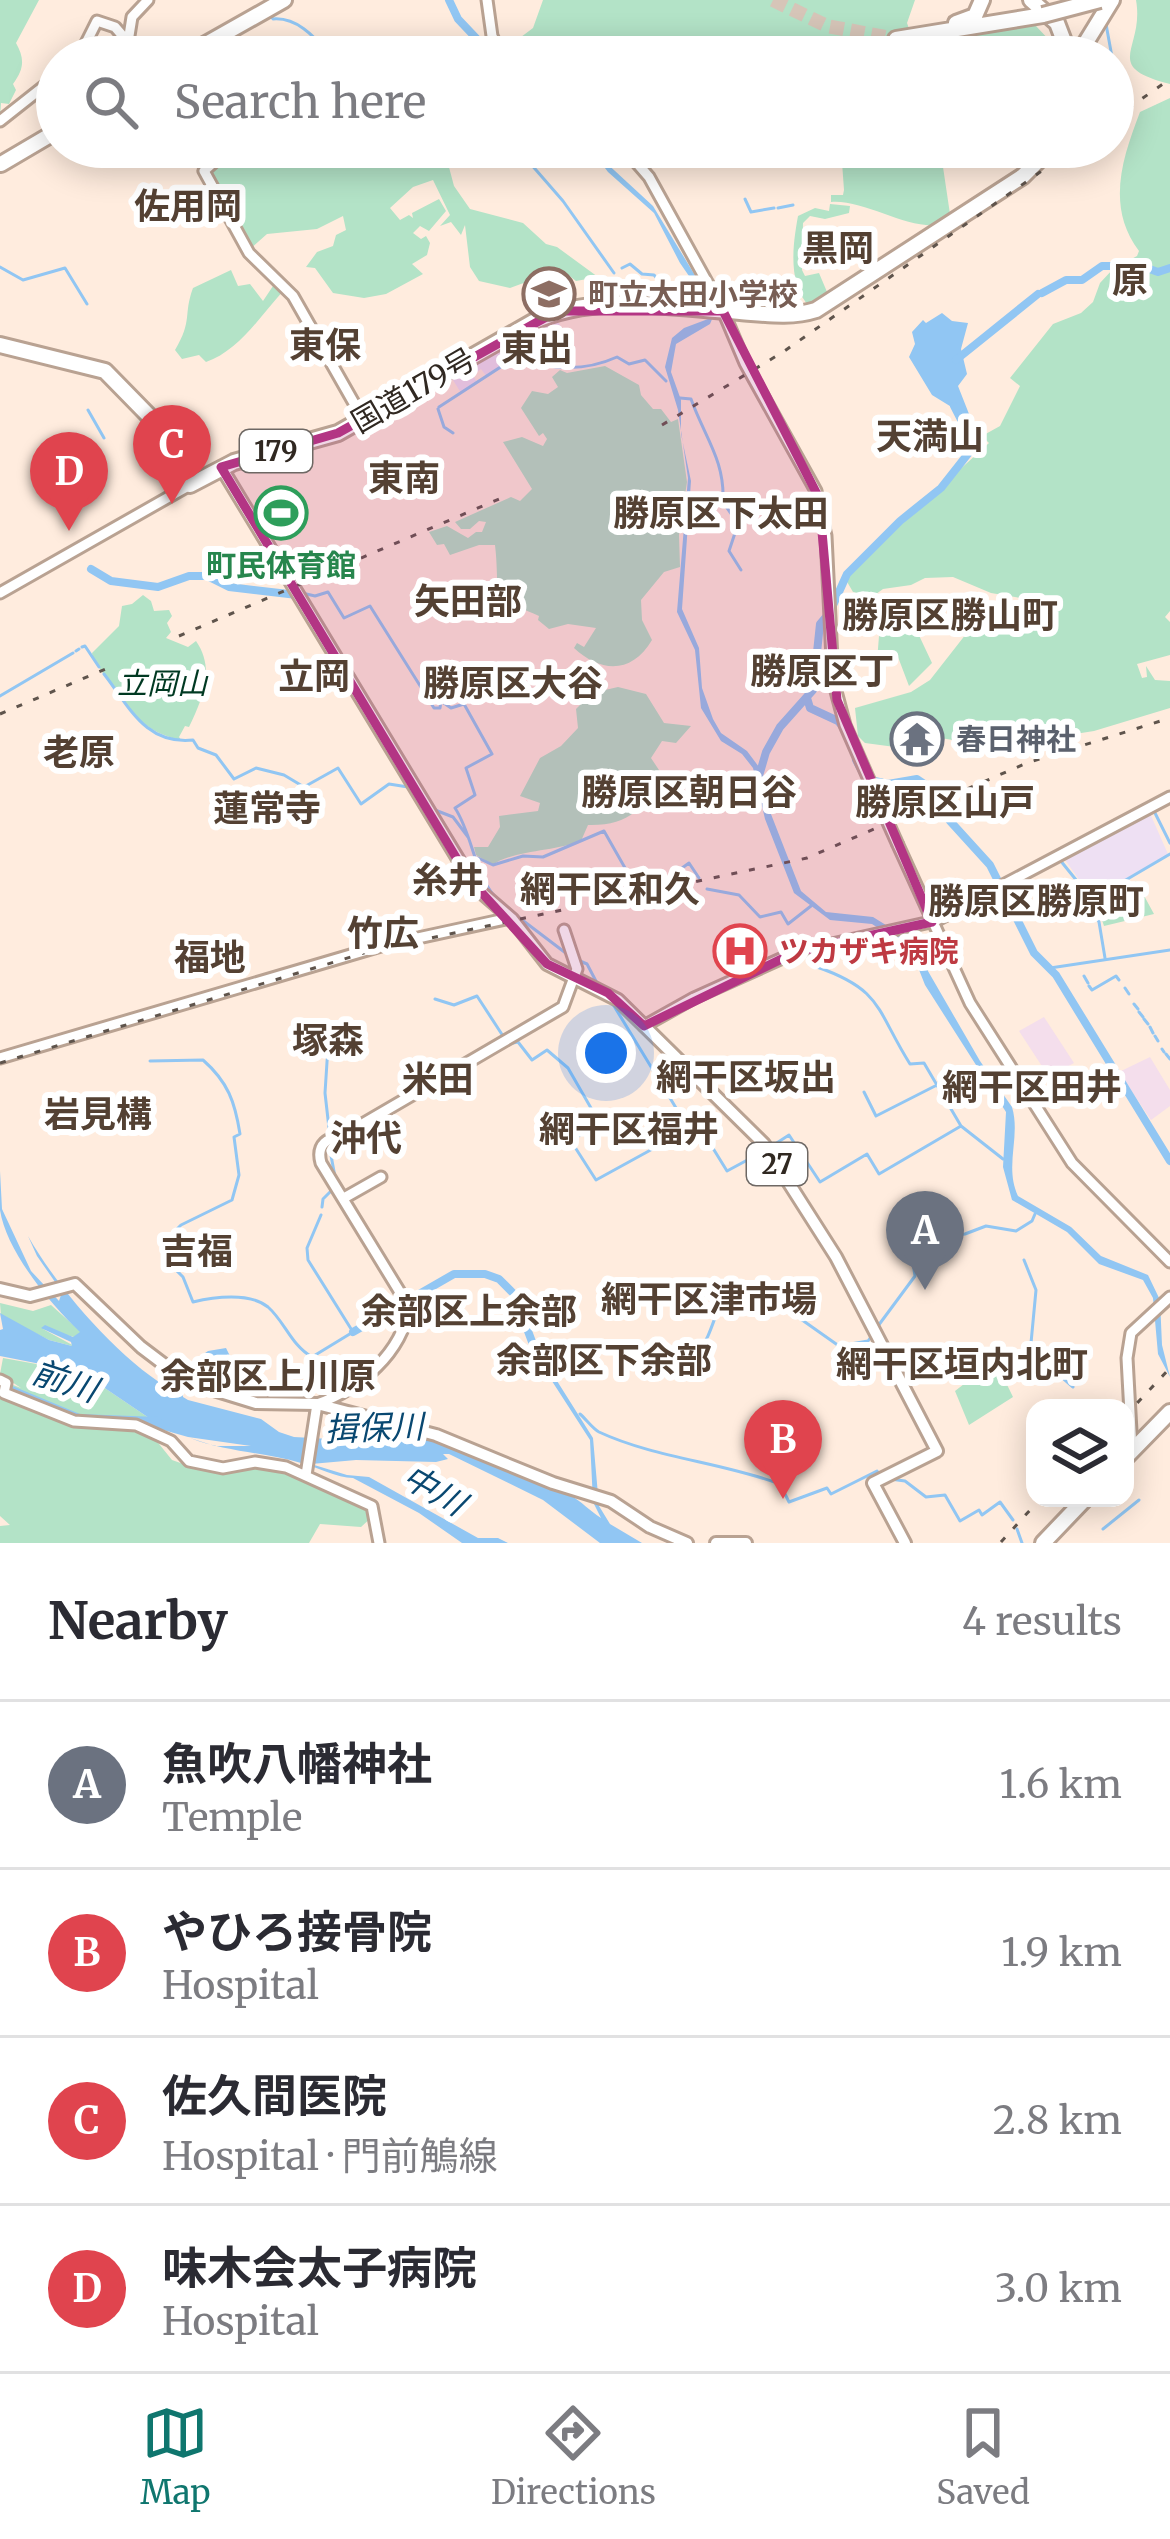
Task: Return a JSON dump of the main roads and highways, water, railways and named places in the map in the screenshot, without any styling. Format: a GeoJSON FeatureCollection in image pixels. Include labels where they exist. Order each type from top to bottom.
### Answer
{"type":"FeatureCollection","features":[{"type":"Feature","properties":{"kind":"highway"},"geometry":{"type":"LineString","coordinates":[[216,36],[281,0]]}},
{"type":"Feature","properties":{"kind":"highway"},"geometry":{"type":"LineString","coordinates":[[942,27],[973,17],[984,0],[996,13],[1015,16]]}},
{"type":"Feature","properties":{"kind":"highway"},"geometry":{"type":"LineString","coordinates":[[1042,11],[974,27],[905,33],[1096,0]]}},
{"type":"Feature","properties":{"kind":"highway"},"geometry":{"type":"LineString","coordinates":[[1088,36],[1112,0]]}},
{"type":"Feature","properties":{"kind":"highway"},"geometry":{"type":"LineString","coordinates":[[1042,11],[1063,36]]}},
{"type":"Feature","properties":{"kind":"highway"},"geometry":{"type":"LineString","coordinates":[[1,160],[36,140]]}},
{"type":"Feature","properties":{"kind":"highway","name":"国道179号"},"geometry":{"type":"LineString","coordinates":[[190,485],[221,467],[322,440],[553,313],[598,304],[790,315],[818,309],[1032,168]]}},
{"type":"Feature","properties":{"kind":"highway"},"geometry":{"type":"LineString","coordinates":[[0,345],[105,370],[150,417],[190,485]]}},
{"type":"Feature","properties":{"kind":"highway"},"geometry":{"type":"LineString","coordinates":[[1134,1449],[1170,1412]]}},
{"type":"Feature","properties":{"kind":"highway"},"geometry":{"type":"LineString","coordinates":[[1043,1543],[1077,1507]]}},
{"type":"Feature","properties":{"kind":"main road"},"geometry":{"type":"LineString","coordinates":[[129,36],[134,14],[148,0]]}},
{"type":"Feature","properties":{"kind":"main road"},"geometry":{"type":"LineString","coordinates":[[487,0],[491,36]]}},
{"type":"Feature","properties":{"kind":"main road"},"geometry":{"type":"LineString","coordinates":[[90,36],[97,21],[115,27],[123,36]]}},
{"type":"Feature","properties":{"kind":"main road"},"geometry":{"type":"LineString","coordinates":[[0,121],[36,93]]}},
{"type":"Feature","properties":{"kind":"main road"},"geometry":{"type":"LineString","coordinates":[[207,168],[204,171],[250,253],[293,296],[363,419]]}},
{"type":"Feature","properties":{"kind":"main road"},"geometry":{"type":"LineString","coordinates":[[642,168],[819,498],[826,536],[836,694],[881,807],[970,1003],[1072,1163],[1170,1262]]}},
{"type":"Feature","properties":{"kind":"main road","name":"27"},"geometry":{"type":"LineString","coordinates":[[221,467],[472,883],[510,918],[547,964],[608,992],[764,1144],[876,1330],[937,1451],[873,1484],[905,1543]]}},
{"type":"Feature","properties":{"kind":"main road"},"geometry":{"type":"LineString","coordinates":[[0,593],[190,485]]}},
{"type":"Feature","properties":{"kind":"main road"},"geometry":{"type":"LineString","coordinates":[[644,1026],[785,956],[932,922],[1170,796]]}},
{"type":"Feature","properties":{"kind":"main road"},"geometry":{"type":"LineString","coordinates":[[0,1058],[325,961],[510,918]]}},
{"type":"Feature","properties":{"kind":"main road"},"geometry":{"type":"LineString","coordinates":[[317,1404],[344,1392],[389,1355],[404,1330],[408,1301],[319,1158],[328,1138],[355,1128],[556,1012],[568,999],[575,977],[576,965],[564,930]]}},
{"type":"Feature","properties":{"kind":"main road"},"geometry":{"type":"LineString","coordinates":[[344,1198],[381,1177]]}},
{"type":"Feature","properties":{"kind":"main road"},"geometry":{"type":"LineString","coordinates":[[0,1289],[36,1296],[73,1284],[156,1359],[200,1386],[256,1403],[317,1404],[453,1441],[553,1483],[611,1501],[650,1527],[687,1543]]}},
{"type":"Feature","properties":{"kind":"main road"},"geometry":{"type":"LineString","coordinates":[[1128,1399],[1127,1358],[1132,1338],[1167,1300]]}},
{"type":"Feature","properties":{"kind":"main road"},"geometry":{"type":"LineString","coordinates":[[0,1380],[6,1383],[8,1397],[28,1400],[74,1421],[136,1424],[172,1441],[189,1461],[223,1468],[266,1462],[307,1474],[373,1506],[380,1543]]}},
{"type":"Feature","properties":{"kind":"main road"},"geometry":{"type":"LineString","coordinates":[[307,1474],[317,1404]]}},
{"type":"Feature","properties":{"kind":"main road"},"geometry":{"type":"LineString","coordinates":[[716,1543],[746,1543]]}},
{"type":"Feature","properties":{"kind":"water"},"geometry":{"type":"Polygon","coordinates":[[[605,168],[612,168],[653,206],[716,310],[710,324],[676,344],[671,372],[681,400],[681,430],[665,367],[672,338],[708,319],[711,308],[654,213],[605,168]]]}},
{"type":"Feature","properties":{"kind":"water"},"geometry":{"type":"Polygon","coordinates":[[[942,313],[952,321],[968,323],[961,349],[967,374],[958,386],[971,419],[932,395],[909,357],[915,344],[912,332],[923,320],[926,323],[942,313]]]}},
{"type":"Feature","properties":{"kind":"water"},"geometry":{"type":"Polygon","coordinates":[[[683,442],[691,481],[682,609],[699,648],[702,688],[721,733],[747,751],[762,771],[769,809],[801,891],[826,912],[873,917],[910,940],[1012,1107],[1012,1174],[1018,1196],[1071,1227],[1101,1256],[1148,1275],[1160,1300],[1162,1345],[1170,1377],[1158,1354],[1153,1298],[1143,1280],[1099,1264],[1067,1232],[1012,1200],[1003,1167],[1006,1112],[925,985],[906,946],[872,924],[830,920],[794,893],[765,819],[753,768],[742,754],[721,741],[701,708],[695,650],[677,612],[688,478],[683,442]]]}},
{"type":"Feature","properties":{"kind":"water","name":"揖保川"},"geometry":{"type":"Polygon","coordinates":[[[0,1171],[2,1209],[31,1271],[59,1301],[62,1292],[28,1236],[92,1323],[154,1379],[175,1392],[198,1367],[192,1362],[208,1351],[226,1348],[231,1358],[210,1371],[200,1369],[188,1381],[183,1397],[188,1400],[261,1419],[294,1437],[330,1439],[327,1431],[343,1434],[370,1426],[442,1441],[550,1485],[601,1518],[593,1502],[590,1440],[539,1361],[535,1346],[593,1438],[599,1506],[610,1524],[642,1543],[600,1543],[543,1500],[449,1454],[443,1454],[448,1459],[436,1462],[311,1464],[369,1477],[478,1538],[508,1543],[462,1543],[419,1513],[353,1478],[216,1446],[251,1446],[153,1427],[149,1418],[81,1372],[0,1356],[0,1313],[49,1340],[72,1346],[41,1328],[45,1325],[73,1337],[80,1332],[44,1292],[11,1243],[0,1210],[0,1171]]]}},
{"type":"Feature","properties":{"kind":"waterway"},"geometry":{"type":"LineString","coordinates":[[449,0],[474,36]]}},
{"type":"Feature","properties":{"kind":"waterway"},"geometry":{"type":"LineString","coordinates":[[268,12],[273,19],[289,21],[312,36]]}},
{"type":"Feature","properties":{"kind":"waterway"},"geometry":{"type":"LineString","coordinates":[[1106,24],[1108,36]]}},
{"type":"Feature","properties":{"kind":"waterway"},"geometry":{"type":"LineString","coordinates":[[534,168],[614,273]]}},
{"type":"Feature","properties":{"kind":"waterway"},"geometry":{"type":"LineString","coordinates":[[745,199],[751,212],[774,208]]}},
{"type":"Feature","properties":{"kind":"waterway"},"geometry":{"type":"LineString","coordinates":[[778,208],[793,205]]}},
{"type":"Feature","properties":{"kind":"waterway"},"geometry":{"type":"LineString","coordinates":[[622,268],[630,264],[642,274],[654,275],[676,300]]}},
{"type":"Feature","properties":{"kind":"waterway"},"geometry":{"type":"LineString","coordinates":[[1042,293],[1066,280],[1082,280],[1102,266],[1141,266],[1158,272],[1170,268]]}},
{"type":"Feature","properties":{"kind":"waterway"},"geometry":{"type":"LineString","coordinates":[[0,267],[23,280],[65,268],[87,304]]}},
{"type":"Feature","properties":{"kind":"waterway"},"geometry":{"type":"LineString","coordinates":[[956,360],[1038,294]]}},
{"type":"Feature","properties":{"kind":"waterway"},"geometry":{"type":"LineString","coordinates":[[439,407],[516,357],[567,368],[617,357],[629,364],[645,360],[666,381]]}},
{"type":"Feature","properties":{"kind":"waterway"},"geometry":{"type":"LineString","coordinates":[[680,398],[691,399],[717,461],[723,502],[738,524],[729,551],[741,570]]}},
{"type":"Feature","properties":{"kind":"waterway"},"geometry":{"type":"LineString","coordinates":[[759,776],[780,727],[813,690],[820,624],[847,574],[941,488],[971,450],[973,443],[954,406]]}},
{"type":"Feature","properties":{"kind":"waterway"},"geometry":{"type":"LineString","coordinates":[[438,409],[444,427],[453,433]]}},
{"type":"Feature","properties":{"kind":"waterway"},"geometry":{"type":"LineString","coordinates":[[88,410],[104,438]]}},
{"type":"Feature","properties":{"kind":"waterway"},"geometry":{"type":"LineString","coordinates":[[91,569],[111,581],[158,587],[189,576],[207,576],[229,587],[297,595]]}},
{"type":"Feature","properties":{"kind":"waterway"},"geometry":{"type":"LineString","coordinates":[[302,593],[328,592],[344,618],[370,606],[434,708],[440,708],[441,701],[451,708],[464,704],[492,754],[466,768],[475,795],[455,808],[485,882],[501,903]]}},
{"type":"Feature","properties":{"kind":"waterway"},"geometry":{"type":"LineString","coordinates":[[82,647],[99,667]]}},
{"type":"Feature","properties":{"kind":"waterway"},"geometry":{"type":"LineString","coordinates":[[0,696],[73,653]]}},
{"type":"Feature","properties":{"kind":"waterway"},"geometry":{"type":"LineString","coordinates":[[104,674],[150,730],[176,740],[193,740],[198,748],[216,755],[234,779],[256,768],[284,775],[304,787],[338,768],[361,804],[389,784],[408,787]]}},
{"type":"Feature","properties":{"kind":"waterway"},"geometry":{"type":"LineString","coordinates":[[807,698],[810,708],[845,729]]}},
{"type":"Feature","properties":{"kind":"waterway"},"geometry":{"type":"LineString","coordinates":[[856,760],[866,779],[888,784],[917,779],[926,785],[950,821],[990,865],[1034,953],[1056,975],[1170,1161]]}},
{"type":"Feature","properties":{"kind":"waterway"},"geometry":{"type":"LineString","coordinates":[[1153,809],[1170,843]]}},
{"type":"Feature","properties":{"kind":"waterway"},"geometry":{"type":"LineString","coordinates":[[435,810],[453,817],[468,837]]}},
{"type":"Feature","properties":{"kind":"waterway"},"geometry":{"type":"LineString","coordinates":[[478,858],[493,865],[523,856],[543,857],[604,831],[633,882]]}},
{"type":"Feature","properties":{"kind":"waterway"},"geometry":{"type":"LineString","coordinates":[[1090,901],[1170,854]]}},
{"type":"Feature","properties":{"kind":"waterway"},"geometry":{"type":"LineString","coordinates":[[1060,860],[1081,886]]}},
{"type":"Feature","properties":{"kind":"waterway"},"geometry":{"type":"LineString","coordinates":[[635,885],[638,889],[657,886],[689,863],[699,878]]}},
{"type":"Feature","properties":{"kind":"waterway"},"geometry":{"type":"LineString","coordinates":[[707,889],[739,895],[760,917],[781,912],[788,924],[811,906]]}},
{"type":"Feature","properties":{"kind":"waterway"},"geometry":{"type":"LineString","coordinates":[[1083,890],[1099,922],[1105,958]]}},
{"type":"Feature","properties":{"kind":"waterway"},"geometry":{"type":"LineString","coordinates":[[513,913],[567,954]]}},
{"type":"Feature","properties":{"kind":"waterway"},"geometry":{"type":"LineString","coordinates":[[1050,968],[1170,950]]}},
{"type":"Feature","properties":{"kind":"waterway"},"geometry":{"type":"LineString","coordinates":[[580,961],[587,964],[598,985]]}},
{"type":"Feature","properties":{"kind":"waterway"},"geometry":{"type":"LineString","coordinates":[[817,967],[855,984],[876,1004],[910,1064],[924,1063],[961,1126],[1003,1159]]}},
{"type":"Feature","properties":{"kind":"waterway"},"geometry":{"type":"LineString","coordinates":[[1084,976],[1088,983]]}},
{"type":"Feature","properties":{"kind":"waterway"},"geometry":{"type":"LineString","coordinates":[[1089,986],[1092,990],[1116,976],[1119,980]]}},
{"type":"Feature","properties":{"kind":"waterway"},"geometry":{"type":"LineString","coordinates":[[1125,988],[1129,994]]}},
{"type":"Feature","properties":{"kind":"waterway"},"geometry":{"type":"LineString","coordinates":[[435,999],[454,1005],[477,996],[503,1036]]}},
{"type":"Feature","properties":{"kind":"waterway"},"geometry":{"type":"LineString","coordinates":[[611,1001],[687,1126]]}},
{"type":"Feature","properties":{"kind":"waterway"},"geometry":{"type":"LineString","coordinates":[[1134,1004],[1138,1009]]}},
{"type":"Feature","properties":{"kind":"waterway"},"geometry":{"type":"LineString","coordinates":[[1139,1012],[1143,1017]]}},
{"type":"Feature","properties":{"kind":"waterway"},"geometry":{"type":"LineString","coordinates":[[1144,1019],[1148,1024]]}},
{"type":"Feature","properties":{"kind":"waterway"},"geometry":{"type":"LineString","coordinates":[[315,1025],[329,1031],[325,1093],[330,1137]]}},
{"type":"Feature","properties":{"kind":"waterway"},"geometry":{"type":"LineString","coordinates":[[1150,1027],[1153,1033]]}},
{"type":"Feature","properties":{"kind":"waterway"},"geometry":{"type":"LineString","coordinates":[[1155,1036],[1158,1041]]}},
{"type":"Feature","properties":{"kind":"waterway"},"geometry":{"type":"LineString","coordinates":[[508,1044],[518,1042],[532,1060],[547,1050],[568,1068],[599,1122],[571,1141],[596,1180],[698,1124],[727,1171],[764,1151]]}},
{"type":"Feature","properties":{"kind":"waterway"},"geometry":{"type":"LineString","coordinates":[[1166,1054],[1170,1059]]}},
{"type":"Feature","properties":{"kind":"waterway"},"geometry":{"type":"LineString","coordinates":[[150,1061],[203,1060],[233,1102],[240,1134],[234,1137],[239,1175],[232,1200],[181,1225],[165,1241],[165,1259],[183,1277],[193,1302],[231,1297],[260,1302],[312,1357],[353,1332],[308,1260],[307,1248],[321,1215]]}},
{"type":"Feature","properties":{"kind":"waterway"},"geometry":{"type":"LineString","coordinates":[[864,1092],[876,1116],[935,1086]]}},
{"type":"Feature","properties":{"kind":"waterway"},"geometry":{"type":"LineString","coordinates":[[772,1146],[789,1135],[820,1182],[867,1154],[879,1174],[961,1126]]}},
{"type":"Feature","properties":{"kind":"waterway"},"geometry":{"type":"LineString","coordinates":[[329,1145],[336,1182]]}},
{"type":"Feature","properties":{"kind":"waterway"},"geometry":{"type":"LineString","coordinates":[[322,1207],[334,1188]]}},
{"type":"Feature","properties":{"kind":"waterway"},"geometry":{"type":"LineString","coordinates":[[878,1326],[915,1276],[912,1257],[918,1247],[937,1237],[986,1226],[1016,1231],[1035,1214]]}},
{"type":"Feature","properties":{"kind":"waterway"},"geometry":{"type":"LineString","coordinates":[[1024,1260],[1036,1290],[1031,1343],[1041,1359],[1073,1387]]}},
{"type":"Feature","properties":{"kind":"waterway"},"geometry":{"type":"LineString","coordinates":[[353,1332],[454,1274],[485,1274],[499,1279],[514,1294],[537,1355]]}},
{"type":"Feature","properties":{"kind":"waterway"},"geometry":{"type":"LineString","coordinates":[[654,1349],[666,1359],[695,1352],[705,1342],[716,1315],[748,1297],[778,1303],[839,1346],[868,1341],[873,1334]]}},
{"type":"Feature","properties":{"kind":"waterway","name":"前川"},"geometry":{"type":"LineString","coordinates":[[9,1389],[79,1418],[158,1421]]}},
{"type":"Feature","properties":{"kind":"waterway"},"geometry":{"type":"LineString","coordinates":[[580,1414],[597,1431],[620,1441],[780,1484],[789,1502],[827,1488],[831,1494],[877,1471],[879,1475]]}},
{"type":"Feature","properties":{"kind":"waterway"},"geometry":{"type":"LineString","coordinates":[[890,1479],[905,1481],[926,1497],[945,1495],[960,1521],[979,1510],[982,1515],[1000,1502],[1013,1520]]}},
{"type":"Feature","properties":{"kind":"waterway"},"geometry":{"type":"LineString","coordinates":[[1103,1529],[1139,1500]]}},
{"type":"Feature","properties":{"kind":"waterway"},"geometry":{"type":"LineString","coordinates":[[1017,1529],[1022,1543]]}},
{"type":"Feature","properties":{"kind":"tunnel"},"geometry":{"type":"LineString","coordinates":[[773,0],[827,26],[880,36]]}},
{"type":"Feature","properties":{"kind":"railway"},"geometry":{"type":"LineString","coordinates":[[1134,104],[1170,79]]}},
{"type":"Feature","properties":{"kind":"railway"},"geometry":{"type":"LineString","coordinates":[[662,425],[783,352],[1046,168]]}},
{"type":"Feature","properties":{"kind":"railway"},"geometry":{"type":"LineString","coordinates":[[179,636],[506,496]]}},
{"type":"Feature","properties":{"kind":"railway"},"geometry":{"type":"LineString","coordinates":[[0,714],[108,668]]}},
{"type":"Feature","properties":{"kind":"railway"},"geometry":{"type":"LineString","coordinates":[[0,1063],[374,950],[807,858],[1027,763],[1170,718]]}},
{"type":"Feature","properties":{"kind":"railway"},"geometry":{"type":"LineString","coordinates":[[1134,1406],[1170,1368]]}},
{"type":"Feature","properties":{"kind":"railway"},"geometry":{"type":"LineString","coordinates":[[1001,1542],[1033,1507]]}},
{"type":"Feature","properties":{"kind":"place","name":"町立太田小学校"},"geometry":{"type":"Point","coordinates":[549,294]}},
{"type":"Feature","properties":{"kind":"place","name":"佐久間医院"},"geometry":{"type":"Point","coordinates":[172,504]}},
{"type":"Feature","properties":{"kind":"place","name":"町民体育館"},"geometry":{"type":"Point","coordinates":[281,513]}},
{"type":"Feature","properties":{"kind":"place","name":"味木会太子病院"},"geometry":{"type":"Point","coordinates":[69,531]}},
{"type":"Feature","properties":{"kind":"place","name":"春日神社"},"geometry":{"type":"Point","coordinates":[917,739]}},
{"type":"Feature","properties":{"kind":"place","name":"ツカザキ病院"},"geometry":{"type":"Point","coordinates":[740,951]}},
{"type":"Feature","properties":{"kind":"place","name":"魚吹八幡神社"},"geometry":{"type":"Point","coordinates":[925,1290]}},
{"type":"Feature","properties":{"kind":"place","name":"やひろ接骨院"},"geometry":{"type":"Point","coordinates":[783,1499]}},
{"type":"Feature","properties":{"kind":"district","name":"佐用岡"},"geometry":{"type":"Point","coordinates":[188,206]}},
{"type":"Feature","properties":{"kind":"district","name":"黒岡"},"geometry":{"type":"Point","coordinates":[838,248]}},
{"type":"Feature","properties":{"kind":"district","name":"原"},"geometry":{"type":"Point","coordinates":[1130,280]}},
{"type":"Feature","properties":{"kind":"district","name":"東保"},"geometry":{"type":"Point","coordinates":[325,345]}},
{"type":"Feature","properties":{"kind":"district","name":"東出"},"geometry":{"type":"Point","coordinates":[537,348]}},
{"type":"Feature","properties":{"kind":"district","name":"天満山"},"geometry":{"type":"Point","coordinates":[930,436]}},
{"type":"Feature","properties":{"kind":"district","name":"東南"},"geometry":{"type":"Point","coordinates":[404,478]}},
{"type":"Feature","properties":{"kind":"district","name":"勝原区下太田"},"geometry":{"type":"Point","coordinates":[721,513]}},
{"type":"Feature","properties":{"kind":"district","name":"矢田部"},"geometry":{"type":"Point","coordinates":[468,601]}},
{"type":"Feature","properties":{"kind":"district","name":"勝原区勝山町"},"geometry":{"type":"Point","coordinates":[950,615]}},
{"type":"Feature","properties":{"kind":"district","name":"勝原区丁"},"geometry":{"type":"Point","coordinates":[822,671]}},
{"type":"Feature","properties":{"kind":"district","name":"立岡"},"geometry":{"type":"Point","coordinates":[314,676]}},
{"type":"Feature","properties":{"kind":"district","name":"勝原区大谷"},"geometry":{"type":"Point","coordinates":[513,683]}},
{"type":"Feature","properties":{"kind":"district","name":"老原"},"geometry":{"type":"Point","coordinates":[79,752]}},
{"type":"Feature","properties":{"kind":"district","name":"勝原区朝日谷"},"geometry":{"type":"Point","coordinates":[689,792]}},
{"type":"Feature","properties":{"kind":"district","name":"勝原区山戸"},"geometry":{"type":"Point","coordinates":[945,802]}},
{"type":"Feature","properties":{"kind":"district","name":"蓮常寺"},"geometry":{"type":"Point","coordinates":[267,808]}},
{"type":"Feature","properties":{"kind":"district","name":"糸井"},"geometry":{"type":"Point","coordinates":[448,880]}},
{"type":"Feature","properties":{"kind":"district","name":"網干区和久"},"geometry":{"type":"Point","coordinates":[610,889]}},
{"type":"Feature","properties":{"kind":"district","name":"勝原区勝原町"},"geometry":{"type":"Point","coordinates":[1036,901]}},
{"type":"Feature","properties":{"kind":"district","name":"竹広"},"geometry":{"type":"Point","coordinates":[383,933]}},
{"type":"Feature","properties":{"kind":"district","name":"福地"},"geometry":{"type":"Point","coordinates":[210,957]}},
{"type":"Feature","properties":{"kind":"district","name":"塚森"},"geometry":{"type":"Point","coordinates":[328,1040]}},
{"type":"Feature","properties":{"kind":"district","name":"網干区坂出"},"geometry":{"type":"Point","coordinates":[746,1077]}},
{"type":"Feature","properties":{"kind":"district","name":"米田"},"geometry":{"type":"Point","coordinates":[438,1079]}},
{"type":"Feature","properties":{"kind":"district","name":"網干区田井"},"geometry":{"type":"Point","coordinates":[1032,1087]}},
{"type":"Feature","properties":{"kind":"district","name":"岩見構"},"geometry":{"type":"Point","coordinates":[98,1114]}},
{"type":"Feature","properties":{"kind":"district","name":"網干区福井"},"geometry":{"type":"Point","coordinates":[629,1129]}},
{"type":"Feature","properties":{"kind":"district","name":"沖代"},"geometry":{"type":"Point","coordinates":[366,1138]}},
{"type":"Feature","properties":{"kind":"district","name":"吉福"},"geometry":{"type":"Point","coordinates":[197,1251]}},
{"type":"Feature","properties":{"kind":"district","name":"網干区津市場"},"geometry":{"type":"Point","coordinates":[709,1299]}},
{"type":"Feature","properties":{"kind":"district","name":"余部区上余部"},"geometry":{"type":"Point","coordinates":[469,1311]}},
{"type":"Feature","properties":{"kind":"district","name":"余部区下余部"},"geometry":{"type":"Point","coordinates":[604,1360]}},
{"type":"Feature","properties":{"kind":"district","name":"網干区垣内北町"},"geometry":{"type":"Point","coordinates":[962,1364]}},
{"type":"Feature","properties":{"kind":"district","name":"余部区上川原"},"geometry":{"type":"Point","coordinates":[268,1376]}},
{"type":"Feature","properties":{"kind":"park label","name":"立岡山"},"geometry":{"type":"Point","coordinates":[162,683]}},
{"type":"Feature","properties":{"kind":"water label","name":"中川"},"geometry":{"type":"Point","coordinates":[434,1490]}}]}
